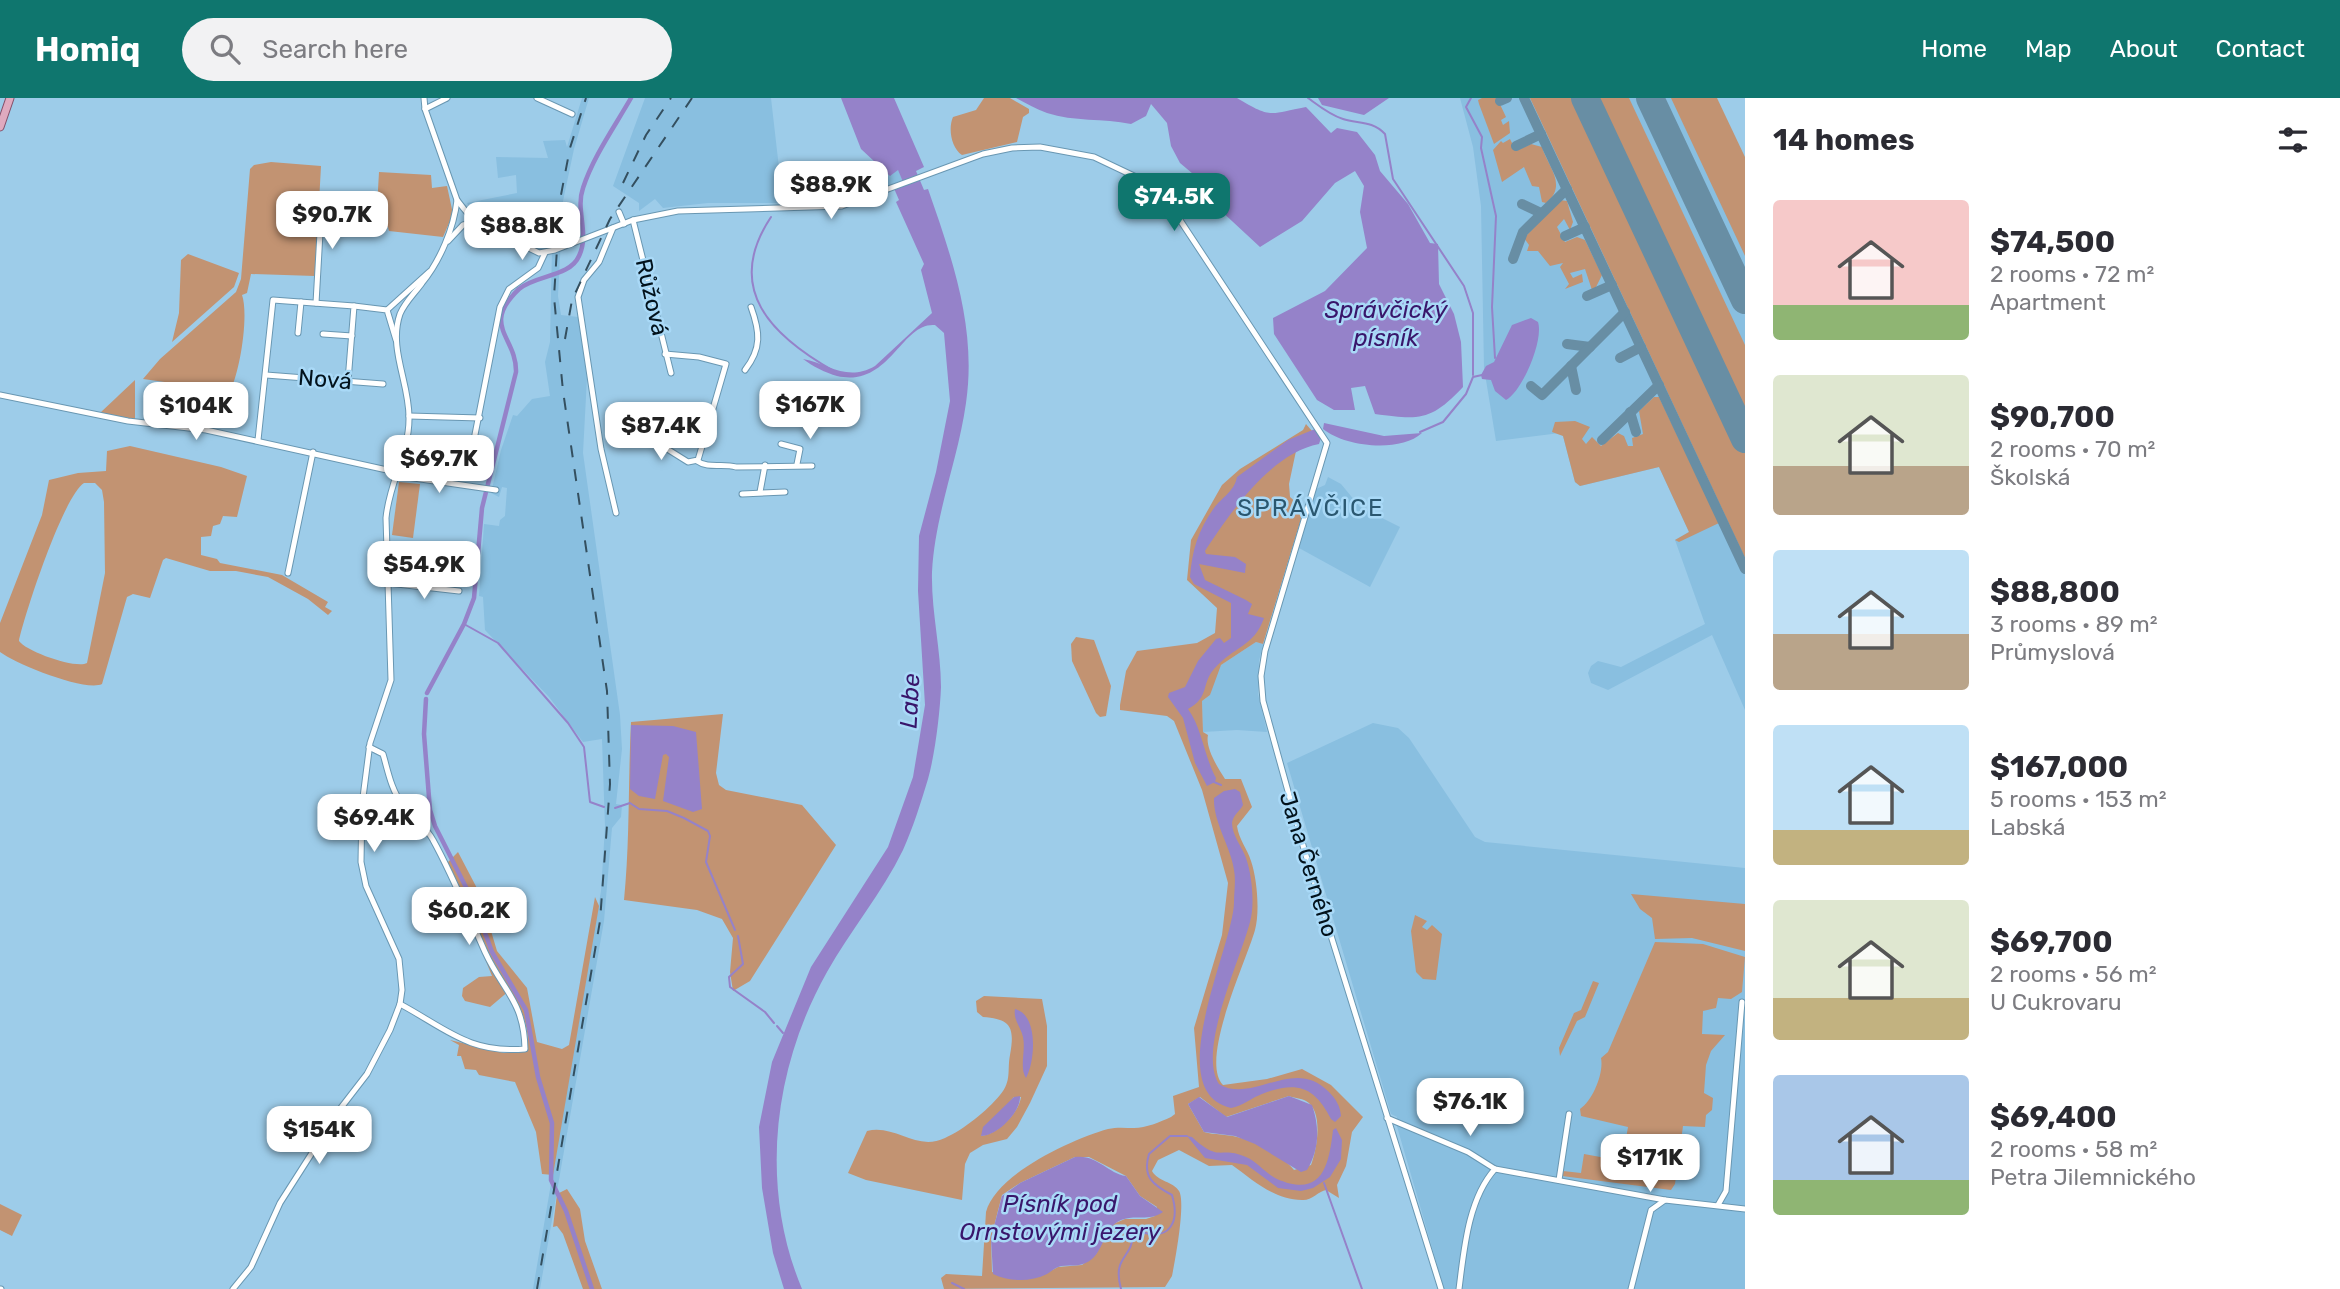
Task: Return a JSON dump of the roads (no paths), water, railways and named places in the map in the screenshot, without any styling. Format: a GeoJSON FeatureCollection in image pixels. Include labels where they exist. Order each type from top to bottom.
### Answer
{"type":"FeatureCollection","features":[{"type":"Feature","properties":{"kind":"main road"},"geometry":{"type":"LineString","coordinates":[[0,127],[10,98]]}},
{"type":"Feature","properties":{"kind":"street"},"geometry":{"type":"LineString","coordinates":[[424,98],[425,109],[457,200],[475,222],[531,251],[545,253],[633,220]]}},
{"type":"Feature","properties":{"kind":"street"},"geometry":{"type":"LineString","coordinates":[[425,109],[447,98]]}},
{"type":"Feature","properties":{"kind":"street"},"geometry":{"type":"LineString","coordinates":[[537,98],[572,114]]}},
{"type":"Feature","properties":{"kind":"street","name":"Jana Černého"},"geometry":{"type":"LineString","coordinates":[[633,220],[699,209],[827,209],[889,190],[983,154],[1040,147],[1094,157],[1134,176],[1164,200],[1184,225],[1325,436],[1326,446],[1265,651],[1262,691],[1304,849],[1441,1289]]}},
{"type":"Feature","properties":{"kind":"street"},"geometry":{"type":"LineString","coordinates":[[316,303],[322,198]]}},
{"type":"Feature","properties":{"kind":"street"},"geometry":{"type":"LineString","coordinates":[[396,340],[401,312],[442,248],[455,219],[457,200]]}},
{"type":"Feature","properties":{"kind":"street"},"geometry":{"type":"LineString","coordinates":[[619,212],[624,223]]}},
{"type":"Feature","properties":{"kind":"street","name":"Růžová"},"geometry":{"type":"LineString","coordinates":[[633,220],[671,373]]}},
{"type":"Feature","properties":{"kind":"street"},"geometry":{"type":"LineString","coordinates":[[442,248],[463,225],[475,222]]}},
{"type":"Feature","properties":{"kind":"street"},"geometry":{"type":"LineString","coordinates":[[613,228],[599,262],[583,280],[578,297],[601,449],[616,513]]}},
{"type":"Feature","properties":{"kind":"street"},"geometry":{"type":"LineString","coordinates":[[471,455],[500,307],[509,289],[538,268],[545,253]]}},
{"type":"Feature","properties":{"kind":"street"},"geometry":{"type":"LineString","coordinates":[[258,440],[274,300],[387,310],[429,272]]}},
{"type":"Feature","properties":{"kind":"street"},"geometry":{"type":"LineString","coordinates":[[298,332],[301,302]]}},
{"type":"Feature","properties":{"kind":"street"},"geometry":{"type":"LineString","coordinates":[[348,381],[354,306]]}},
{"type":"Feature","properties":{"kind":"street"},"geometry":{"type":"LineString","coordinates":[[746,370],[758,347],[759,330],[751,307]]}},
{"type":"Feature","properties":{"kind":"street"},"geometry":{"type":"LineString","coordinates":[[233,1289],[251,1268],[280,1203],[340,1109],[367,1074],[400,1004],[402,990],[399,959],[366,886],[361,862],[362,805],[369,747],[391,681],[386,517],[388,493],[406,444],[409,416],[408,393],[387,310]]}},
{"type":"Feature","properties":{"kind":"street"},"geometry":{"type":"LineString","coordinates":[[323,334],[352,336]]}},
{"type":"Feature","properties":{"kind":"street"},"geometry":{"type":"LineString","coordinates":[[665,354],[699,356],[726,364],[697,460]]}},
{"type":"Feature","properties":{"kind":"street","name":"Nová"},"geometry":{"type":"LineString","coordinates":[[266,375],[383,384]]}},
{"type":"Feature","properties":{"kind":"street"},"geometry":{"type":"LineString","coordinates":[[0,395],[128,421],[206,429],[396,472],[400,476],[496,490]]}},
{"type":"Feature","properties":{"kind":"street"},"geometry":{"type":"LineString","coordinates":[[409,416],[480,418]]}},
{"type":"Feature","properties":{"kind":"street"},"geometry":{"type":"LineString","coordinates":[[624,422],[688,462],[697,460],[706,465],[812,466]]}},
{"type":"Feature","properties":{"kind":"street"},"geometry":{"type":"LineString","coordinates":[[406,444],[487,457]]}},
{"type":"Feature","properties":{"kind":"street"},"geometry":{"type":"LineString","coordinates":[[781,444],[800,449],[797,464]]}},
{"type":"Feature","properties":{"kind":"street"},"geometry":{"type":"LineString","coordinates":[[288,573],[313,452]]}},
{"type":"Feature","properties":{"kind":"street"},"geometry":{"type":"LineString","coordinates":[[760,492],[765,465]]}},
{"type":"Feature","properties":{"kind":"street"},"geometry":{"type":"LineString","coordinates":[[742,494],[785,492]]}},
{"type":"Feature","properties":{"kind":"street"},"geometry":{"type":"LineString","coordinates":[[388,583],[459,591]]}},
{"type":"Feature","properties":{"kind":"street"},"geometry":{"type":"LineString","coordinates":[[369,747],[383,754],[391,785],[402,804],[432,838],[467,904],[486,954],[516,1000],[524,1029],[525,1049],[504,1051],[483,1047],[441,1031],[400,1004]]}},
{"type":"Feature","properties":{"kind":"street"},"geometry":{"type":"LineString","coordinates":[[467,904],[474,895]]}},
{"type":"Feature","properties":{"kind":"street"},"geometry":{"type":"LineString","coordinates":[[1718,1205],[1726,1191],[1742,1002]]}},
{"type":"Feature","properties":{"kind":"street"},"geometry":{"type":"LineString","coordinates":[[1559,1180],[1569,1114]]}},
{"type":"Feature","properties":{"kind":"street"},"geometry":{"type":"LineString","coordinates":[[1387,1118],[1468,1152],[1495,1169],[1665,1199],[1745,1209]]}},
{"type":"Feature","properties":{"kind":"street"},"geometry":{"type":"LineString","coordinates":[[1459,1289],[1465,1240],[1484,1181],[1495,1169]]}},
{"type":"Feature","properties":{"kind":"street"},"geometry":{"type":"LineString","coordinates":[[1642,1195],[1651,1210]]}},
{"type":"Feature","properties":{"kind":"street"},"geometry":{"type":"LineString","coordinates":[[1631,1289],[1651,1210],[1665,1199]]}},
{"type":"Feature","properties":{"kind":"water"},"geometry":{"type":"Polygon","coordinates":[[[841,98],[894,98],[924,167],[916,171],[924,190],[928,189],[946,241],[965,321],[969,375],[962,424],[934,550],[932,587],[941,687],[933,758],[920,806],[903,850],[827,972],[794,1048],[784,1087],[778,1128],[777,1169],[780,1210],[802,1289],[784,1289],[773,1253],[762,1188],[759,1127],[772,1062],[811,967],[888,847],[913,777],[925,705],[918,591],[919,536],[936,472],[950,401],[944,333],[935,325],[923,327],[913,333],[882,364],[870,373],[855,377],[833,375],[803,359],[847,372],[865,370],[875,366],[932,313],[921,270],[924,264],[896,202],[899,200],[893,186],[903,182],[898,170],[890,176],[861,149],[841,98]]]}},
{"type":"Feature","properties":{"kind":"water","name":"Správčický písník"},"geometry":{"type":"Polygon","coordinates":[[[1016,98],[1237,98],[1271,113],[1306,107],[1331,133],[1337,128],[1357,132],[1375,155],[1380,171],[1408,204],[1430,243],[1438,244],[1439,284],[1454,314],[1461,342],[1463,387],[1442,406],[1424,416],[1375,414],[1365,386],[1351,388],[1355,410],[1334,410],[1317,400],[1274,334],[1273,318],[1325,291],[1367,248],[1360,212],[1364,186],[1355,171],[1335,183],[1302,221],[1260,247],[1219,209],[1218,195],[1180,163],[1171,146],[1167,123],[1151,104],[1146,116],[1131,124],[1057,116],[1016,98]]]}},
{"type":"Feature","properties":{"kind":"water"},"geometry":{"type":"Polygon","coordinates":[[[1318,98],[1389,98],[1364,115],[1322,105],[1318,98]]]}},
{"type":"Feature","properties":{"kind":"water"},"geometry":{"type":"Polygon","coordinates":[[[1531,318],[1538,322],[1539,330],[1535,352],[1519,387],[1506,400],[1495,391],[1491,380],[1482,379],[1481,375],[1486,366],[1494,362],[1512,325],[1531,318]]]}},
{"type":"Feature","properties":{"kind":"water"},"geometry":{"type":"Polygon","coordinates":[[[1324,423],[1384,436],[1422,433],[1400,443],[1372,445],[1333,435],[1323,429],[1324,423]]]}},
{"type":"Feature","properties":{"kind":"water"},"geometry":{"type":"Polygon","coordinates":[[[1315,429],[1321,438],[1319,444],[1284,459],[1268,472],[1239,503],[1205,551],[1206,554],[1235,557],[1246,564],[1245,573],[1199,564],[1205,580],[1246,600],[1252,604],[1248,614],[1264,618],[1255,635],[1214,669],[1200,700],[1188,709],[1197,725],[1216,778],[1215,782],[1207,786],[1195,763],[1183,718],[1168,697],[1169,693],[1185,687],[1198,661],[1216,639],[1220,638],[1224,643],[1231,638],[1231,603],[1194,584],[1190,577],[1197,541],[1208,516],[1231,490],[1237,477],[1288,440],[1315,429]]]}},
{"type":"Feature","properties":{"kind":"water"},"geometry":{"type":"Polygon","coordinates":[[[631,725],[673,726],[696,732],[702,809],[693,812],[663,801],[669,757],[666,754],[663,755],[655,799],[639,796],[630,789],[631,725]]]}},
{"type":"Feature","properties":{"kind":"water"},"geometry":{"type":"Polygon","coordinates":[[[1235,789],[1240,792],[1243,805],[1234,818],[1232,827],[1248,865],[1252,907],[1250,922],[1222,1005],[1213,1050],[1214,1069],[1219,1084],[1232,1089],[1245,1089],[1288,1079],[1302,1078],[1316,1082],[1334,1097],[1340,1109],[1341,1116],[1335,1122],[1311,1093],[1295,1087],[1274,1090],[1231,1108],[1210,1096],[1201,1075],[1200,1047],[1214,982],[1231,923],[1235,886],[1232,861],[1216,816],[1214,798],[1224,791],[1235,789]]]}},
{"type":"Feature","properties":{"kind":"water"},"geometry":{"type":"Polygon","coordinates":[[[1015,1009],[1023,1013],[1028,1020],[1033,1040],[1026,1078],[1023,1069],[1023,1037],[1015,1017],[1015,1009]]]}},
{"type":"Feature","properties":{"kind":"water"},"geometry":{"type":"Polygon","coordinates":[[[1020,1096],[1017,1109],[1007,1122],[994,1132],[981,1136],[983,1127],[1014,1097],[1020,1096]]]}},
{"type":"Feature","properties":{"kind":"water"},"geometry":{"type":"Polygon","coordinates":[[[1289,1096],[1312,1105],[1316,1122],[1314,1155],[1307,1170],[1301,1172],[1255,1144],[1235,1136],[1204,1132],[1188,1104],[1199,1097],[1227,1117],[1289,1096]]]}},
{"type":"Feature","properties":{"kind":"water"},"geometry":{"type":"Polygon","coordinates":[[[1336,1128],[1342,1140],[1341,1159],[1330,1177],[1313,1188],[1301,1191],[1278,1188],[1247,1165],[1205,1158],[1187,1136],[1209,1150],[1246,1157],[1277,1179],[1305,1185],[1321,1175],[1326,1166],[1333,1130],[1336,1128]]]}},
{"type":"Feature","properties":{"kind":"water","name":"Písník pod Ornstovými jezery"},"geometry":{"type":"Polygon","coordinates":[[[1075,1157],[1090,1158],[1126,1176],[1140,1196],[1163,1212],[1152,1217],[1126,1218],[1115,1223],[1096,1254],[1085,1263],[1059,1267],[1041,1277],[1027,1280],[1013,1280],[993,1274],[991,1238],[1002,1196],[1020,1183],[1075,1157]]]}},
{"type":"Feature","properties":{"kind":"waterway"},"geometry":{"type":"LineString","coordinates":[[427,693],[464,624],[474,598],[482,508],[516,372],[515,360],[503,331],[502,313],[519,289],[568,268],[579,256],[583,239],[583,188],[598,153],[631,98]]}},
{"type":"Feature","properties":{"kind":"waterway"},"geometry":{"type":"LineString","coordinates":[[1308,98],[1334,115],[1348,121],[1370,124],[1385,134],[1393,179],[1464,286],[1473,313],[1473,375]]}},
{"type":"Feature","properties":{"kind":"waterway"},"geometry":{"type":"LineString","coordinates":[[1471,98],[1466,107],[1482,137],[1481,148],[1496,216],[1492,307],[1495,358]]}},
{"type":"Feature","properties":{"kind":"waterway"},"geometry":{"type":"LineString","coordinates":[[771,217],[757,243],[752,267],[753,288],[761,308],[774,326],[791,342],[834,371]]}},
{"type":"Feature","properties":{"kind":"waterway"},"geometry":{"type":"LineString","coordinates":[[1420,432],[1443,422],[1466,394],[1473,377],[1482,375]]}},
{"type":"Feature","properties":{"kind":"waterway"},"geometry":{"type":"LineString","coordinates":[[464,624],[498,643],[568,723],[584,747],[590,802],[604,807]]}},
{"type":"Feature","properties":{"kind":"waterway"},"geometry":{"type":"LineString","coordinates":[[426,699],[424,734],[430,810],[435,826],[475,905],[492,952],[526,1010],[538,1077],[552,1123],[551,1180],[566,1211],[592,1289]]}},
{"type":"Feature","properties":{"kind":"waterway"},"geometry":{"type":"LineString","coordinates":[[1214,782],[1221,785]]}},
{"type":"Feature","properties":{"kind":"waterway"},"geometry":{"type":"LineString","coordinates":[[615,808],[630,803],[639,809],[667,811],[708,831],[710,836],[706,862],[735,930]]}},
{"type":"Feature","properties":{"kind":"waterway"},"geometry":{"type":"LineString","coordinates":[[738,936],[743,964],[729,977],[730,987],[765,1012],[774,1023]]}},
{"type":"Feature","properties":{"kind":"waterway"},"geometry":{"type":"LineString","coordinates":[[777,1026],[783,1033]]}},
{"type":"Feature","properties":{"kind":"waterway"},"geometry":{"type":"LineString","coordinates":[[1121,1289],[1119,1270],[1133,1235],[1141,1232],[1159,1234],[1166,1231],[1175,1213],[1172,1195],[1159,1188],[1148,1174],[1149,1154],[1170,1136],[1187,1136]]}},
{"type":"Feature","properties":{"kind":"waterway"},"geometry":{"type":"LineString","coordinates":[[1324,1183],[1362,1289]]}},
{"type":"Feature","properties":{"kind":"waterway"},"geometry":{"type":"LineString","coordinates":[[952,1283],[964,1289]]}},
{"type":"Feature","properties":{"kind":"railway"},"geometry":{"type":"LineString","coordinates":[[537,1289],[600,921],[610,784],[607,691],[563,391],[554,297],[560,200],[570,148],[586,98]]}},
{"type":"Feature","properties":{"kind":"railway"},"geometry":{"type":"LineString","coordinates":[[623,183],[646,135],[671,98]]}},
{"type":"Feature","properties":{"kind":"railway"},"geometry":{"type":"LineString","coordinates":[[565,339],[572,300],[610,219],[692,98]]}},
{"type":"Feature","properties":{"kind":"district","name":"SPRÁVČICE"},"geometry":{"type":"Point","coordinates":[1311,508]}},
{"type":"Feature","properties":{"kind":"water label","name":"Labe"},"geometry":{"type":"Point","coordinates":[910,701]}}]}
